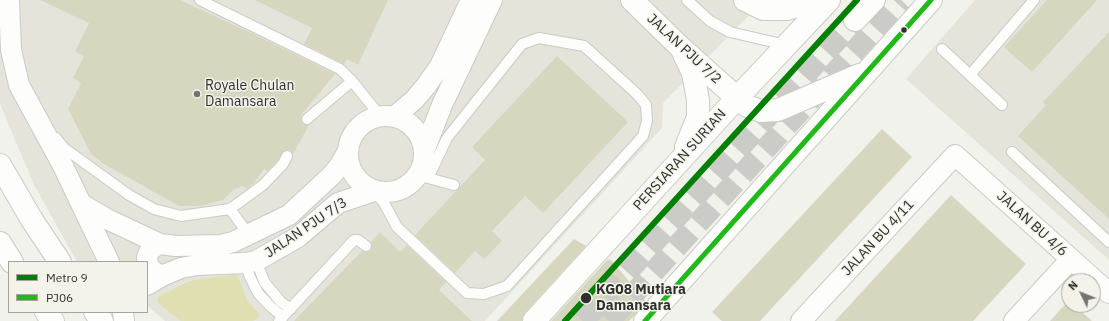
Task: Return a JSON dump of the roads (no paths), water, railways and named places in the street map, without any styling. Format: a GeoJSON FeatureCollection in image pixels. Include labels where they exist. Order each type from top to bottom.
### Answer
{"type":"FeatureCollection","features":[{"type":"Feature","properties":{"kind":"street"},"geometry":{"type":"LineString","coordinates":[[9,0],[10,50],[18,84],[62,164],[109,261]]}},
{"type":"Feature","properties":{"kind":"street"},"geometry":{"type":"LineString","coordinates":[[387,117],[414,100],[426,86],[440,66],[471,0]]}},
{"type":"Feature","properties":{"kind":"street"},"geometry":{"type":"LineString","coordinates":[[424,151],[421,139],[414,129],[405,121],[387,117],[369,120],[358,128],[351,139],[348,151],[349,164],[354,175],[362,185],[374,191],[386,192],[398,190],[423,177],[424,151],[442,105],[492,0]]}},
{"type":"Feature","properties":{"kind":"street","name":"JALAN PJU 7/2"},"geometry":{"type":"LineString","coordinates":[[632,0],[680,47],[737,98],[747,106],[760,111],[778,110],[866,72]]}},
{"type":"Feature","properties":{"kind":"street"},"geometry":{"type":"LineString","coordinates":[[745,0],[763,9],[787,9],[815,0]]}},
{"type":"Feature","properties":{"kind":"street","name":"PERSIARAN SURIAN"},"geometry":{"type":"LineString","coordinates":[[534,321],[737,98],[829,0]]}},
{"type":"Feature","properties":{"kind":"street"},"geometry":{"type":"LineString","coordinates":[[855,20],[874,0]]}},
{"type":"Feature","properties":{"kind":"street"},"geometry":{"type":"LineString","coordinates":[[645,321],[931,0]]}},
{"type":"Feature","properties":{"kind":"street"},"geometry":{"type":"LineString","coordinates":[[680,47],[692,73],[698,100],[698,117],[682,158]]}},
{"type":"Feature","properties":{"kind":"street","name":"JALAN PJU 7/3"},"geometry":{"type":"LineString","coordinates":[[81,204],[107,219],[160,244],[176,246],[220,245],[233,242],[249,235],[288,215],[332,175],[348,151]]}},
{"type":"Feature","properties":{"kind":"street","name":"JALAN BU 4/6"},"geometry":{"type":"LineString","coordinates":[[955,155],[1109,293]]}},
{"type":"Feature","properties":{"kind":"street","name":"JALAN BU 4/11"},"geometry":{"type":"LineString","coordinates":[[801,321],[955,155]]}},
{"type":"Feature","properties":{"kind":"street"},"geometry":{"type":"LineString","coordinates":[[0,165],[32,220],[59,261]]}},
{"type":"Feature","properties":{"kind":"street","name":"JALAN PJU 7/3"},"geometry":{"type":"LineString","coordinates":[[155,280],[181,268],[196,265],[250,262],[298,237],[338,203],[374,191]]}},
{"type":"Feature","properties":{"kind":"street"},"geometry":{"type":"LineString","coordinates":[[0,243],[11,261]]}},
{"type":"Feature","properties":{"kind":"street"},"geometry":{"type":"LineString","coordinates":[[147,261],[149,252],[160,244]]}},
{"type":"Feature","properties":{"kind":"street"},"geometry":{"type":"LineString","coordinates":[[1014,321],[1071,259]]}},
{"type":"Feature","properties":{"kind":"street"},"geometry":{"type":"LineString","coordinates":[[148,265],[157,274],[155,280]]}},
{"type":"Feature","properties":{"kind":"street"},"geometry":{"type":"LineString","coordinates":[[47,313],[53,321]]}},
{"type":"Feature","properties":{"kind":"lane"},"geometry":{"type":"LineString","coordinates":[[200,0],[340,69],[387,117]]}},
{"type":"Feature","properties":{"kind":"lane"},"geometry":{"type":"LineString","coordinates":[[687,0],[710,21],[730,32],[787,45]]}},
{"type":"Feature","properties":{"kind":"lane"},"geometry":{"type":"LineString","coordinates":[[970,75],[1034,0]]}},
{"type":"Feature","properties":{"kind":"lane"},"geometry":{"type":"LineString","coordinates":[[374,191],[384,203],[397,227],[467,293],[484,294],[507,286],[643,136],[647,121],[646,105],[637,94],[584,46],[539,38],[522,44],[448,138],[423,177],[454,185]]}},
{"type":"Feature","properties":{"kind":"lane"},"geometry":{"type":"LineString","coordinates":[[942,49],[1002,106]]}},
{"type":"Feature","properties":{"kind":"lane"},"geometry":{"type":"LineString","coordinates":[[308,119],[352,81]]}},
{"type":"Feature","properties":{"kind":"lane"},"geometry":{"type":"LineString","coordinates":[[33,110],[64,148],[103,177],[129,195],[154,209],[181,216],[230,209],[263,185],[283,164],[287,156]]}},
{"type":"Feature","properties":{"kind":"lane"},"geometry":{"type":"LineString","coordinates":[[1012,152],[1109,242]]}},
{"type":"Feature","properties":{"kind":"lane"},"geometry":{"type":"LineString","coordinates":[[230,209],[249,235]]}},
{"type":"Feature","properties":{"kind":"lane"},"geometry":{"type":"LineString","coordinates":[[250,262],[250,277],[258,293],[281,319],[354,240],[358,240],[366,246]]}},
{"type":"Feature","properties":{"kind":"lane"},"geometry":{"type":"LineString","coordinates":[[250,262],[281,302],[291,309]]}},
{"type":"Feature","properties":{"kind":"tunnel"},"geometry":{"type":"LineString","coordinates":[[609,321],[901,0]]}},
{"type":"Feature","properties":{"kind":"tunnel"},"geometry":{"type":"LineString","coordinates":[[583,321],[855,20]]}},
{"type":"Feature","properties":{"kind":"metro line","name":"9"},"geometry":{"type":"LineString","coordinates":[[565,321],[857,0]]}},
{"type":"Feature","properties":{"kind":"place","name":"Royale Chulan Damansara"},"geometry":{"type":"Point","coordinates":[197,94]}},
{"type":"Feature","properties":{"kind":"place","name":"KG08 Mutiara Damansara"},"geometry":{"type":"Point","coordinates":[586,298]}}]}
